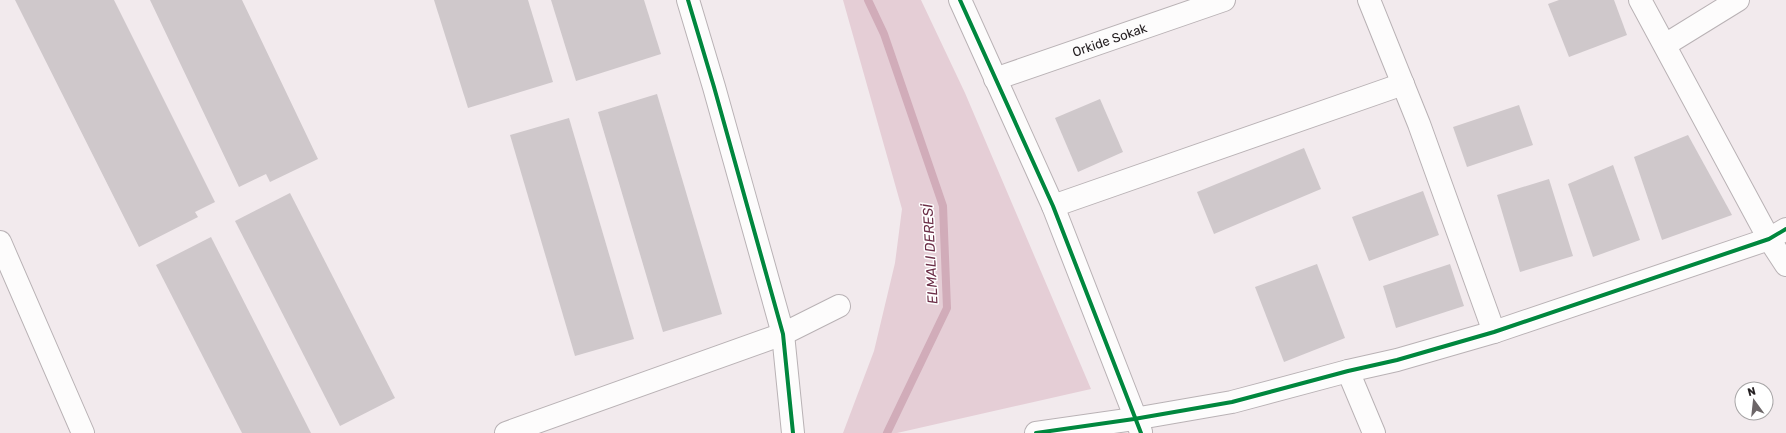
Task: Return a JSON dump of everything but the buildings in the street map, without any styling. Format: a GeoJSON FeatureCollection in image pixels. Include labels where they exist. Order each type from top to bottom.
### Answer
{"type":"FeatureCollection","features":[{"type":"Feature","properties":{"kind":"street"},"geometry":{"type":"LineString","coordinates":[[688,0],[714,86],[783,334],[793,433]]}},
{"type":"Feature","properties":{"kind":"street"},"geometry":{"type":"LineString","coordinates":[[960,0],[1053,206],[1138,426]]}},
{"type":"Feature","properties":{"kind":"street","name":"Orkide Sokak"},"geometry":{"type":"LineString","coordinates":[[995,78],[1224,0]]}},
{"type":"Feature","properties":{"kind":"street"},"geometry":{"type":"LineString","coordinates":[[1369,0],[1403,84],[1494,332]]}},
{"type":"Feature","properties":{"kind":"street"},"geometry":{"type":"LineString","coordinates":[[1640,0],[1665,45],[1778,234],[1786,265]]}},
{"type":"Feature","properties":{"kind":"street"},"geometry":{"type":"LineString","coordinates":[[1665,45],[1738,0]]}},
{"type":"Feature","properties":{"kind":"street"},"geometry":{"type":"LineString","coordinates":[[1053,206],[1403,84]]}},
{"type":"Feature","properties":{"kind":"street"},"geometry":{"type":"LineString","coordinates":[[1036,433],[1138,426],[1348,371],[1397,360],[1494,332],[1778,234]]}},
{"type":"Feature","properties":{"kind":"street"},"geometry":{"type":"LineString","coordinates":[[0,242],[83,433]]}},
{"type":"Feature","properties":{"kind":"street"},"geometry":{"type":"LineString","coordinates":[[506,433],[783,334],[839,306]]}},
{"type":"Feature","properties":{"kind":"street"},"geometry":{"type":"LineString","coordinates":[[1348,371],[1374,433]]}},
{"type":"Feature","properties":{"kind":"shaded area"},"geometry":{"type":"Polygon","coordinates":[[[843,0],[921,0],[965,93],[1091,389],[897,433],[843,433],[874,351],[895,263],[902,209],[843,0]]]}},
{"type":"Feature","properties":{"kind":"waterway","name":"ELMALI DERESİ"},"geometry":{"type":"LineString","coordinates":[[868,0],[884,34],[943,206],[947,308],[887,433]]}},
{"type":"Feature","properties":{"kind":"cycle path"},"geometry":{"type":"LineString","coordinates":[[688,0],[714,87],[783,334],[793,433]]}},
{"type":"Feature","properties":{"kind":"cycle path"},"geometry":{"type":"LineString","coordinates":[[960,0],[1053,206],[1141,433]]}},
{"type":"Feature","properties":{"kind":"cycle path"},"geometry":{"type":"LineString","coordinates":[[1036,433],[1134,419],[1232,402],[1348,371],[1397,360],[1494,332],[1769,239],[1786,229]]}}]}
